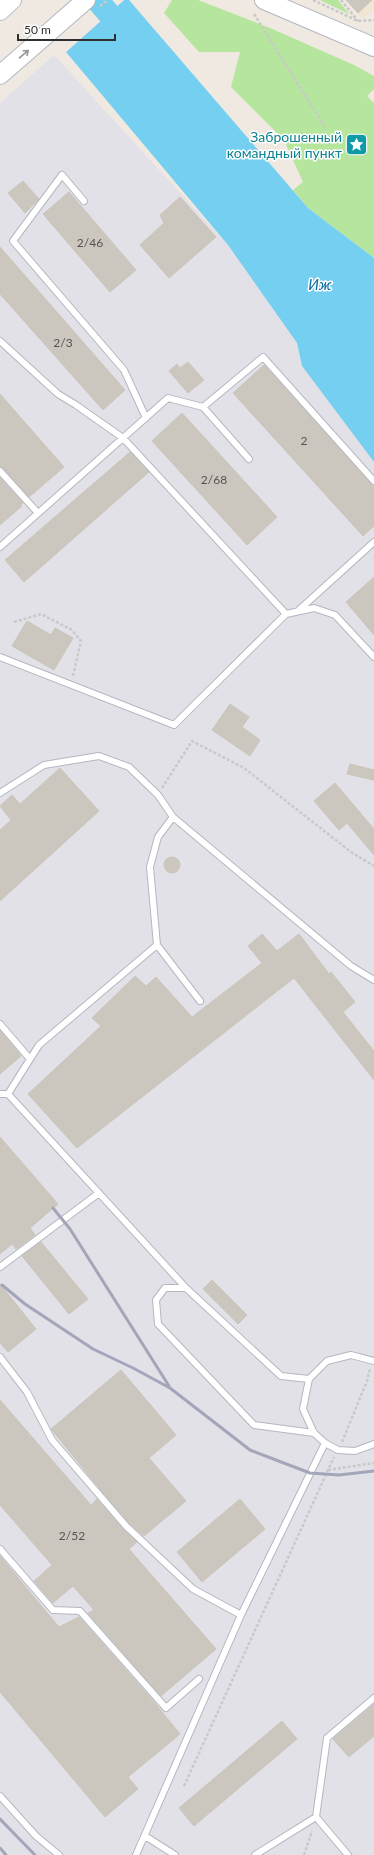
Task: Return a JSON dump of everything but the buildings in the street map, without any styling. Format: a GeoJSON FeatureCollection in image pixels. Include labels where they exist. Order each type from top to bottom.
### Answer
{"type":"FeatureCollection","features":[{"type":"Feature","properties":{"kind":"main road"},"geometry":{"type":"LineString","coordinates":[[0,11],[12,0]]}},
{"type":"Feature","properties":{"kind":"main road"},"geometry":{"type":"LineString","coordinates":[[0,75],[49,34],[86,0]]}},
{"type":"Feature","properties":{"kind":"main road"},"geometry":{"type":"LineString","coordinates":[[259,7],[374,47]]}},
{"type":"Feature","properties":{"kind":"lane"},"geometry":{"type":"LineString","coordinates":[[84,201],[62,175],[13,241],[124,370],[146,418]]}},
{"type":"Feature","properties":{"kind":"lane"},"geometry":{"type":"LineString","coordinates":[[0,341],[58,394],[123,438],[286,614]]}},
{"type":"Feature","properties":{"kind":"lane"},"geometry":{"type":"LineString","coordinates":[[203,407],[263,357],[374,481]]}},
{"type":"Feature","properties":{"kind":"lane"},"geometry":{"type":"LineString","coordinates":[[0,548],[168,398],[203,407],[249,459]]}},
{"type":"Feature","properties":{"kind":"lane"},"geometry":{"type":"LineString","coordinates":[[0,471],[38,513]]}},
{"type":"Feature","properties":{"kind":"lane"},"geometry":{"type":"LineString","coordinates":[[298,611],[374,542]]}},
{"type":"Feature","properties":{"kind":"lane"},"geometry":{"type":"LineString","coordinates":[[0,656],[174,725],[286,614],[314,608],[335,615],[374,657]]}},
{"type":"Feature","properties":{"kind":"lane"},"geometry":{"type":"LineString","coordinates":[[0,793],[44,765],[99,756],[129,767],[158,795],[174,816],[351,966],[374,980]]}},
{"type":"Feature","properties":{"kind":"lane"},"geometry":{"type":"LineString","coordinates":[[174,816],[158,837],[150,867],[157,944],[200,1001]]}},
{"type":"Feature","properties":{"kind":"lane"},"geometry":{"type":"LineString","coordinates":[[8,1094],[39,1045],[157,944]]}},
{"type":"Feature","properties":{"kind":"lane"},"geometry":{"type":"LineString","coordinates":[[0,1024],[30,1059]]}},
{"type":"Feature","properties":{"kind":"lane"},"geometry":{"type":"LineString","coordinates":[[0,1094],[8,1094],[186,1288],[281,1376],[309,1378]]}},
{"type":"Feature","properties":{"kind":"lane"},"geometry":{"type":"LineString","coordinates":[[0,1267],[99,1193]]}},
{"type":"Feature","properties":{"kind":"lane"},"geometry":{"type":"LineString","coordinates":[[186,1288],[165,1288],[156,1300],[158,1324],[254,1425],[314,1433]]}},
{"type":"Feature","properties":{"kind":"lane"},"geometry":{"type":"LineString","coordinates":[[373,1361],[351,1355],[327,1361],[309,1378],[303,1409],[314,1433],[325,1443],[338,1450],[355,1451],[373,1446]]}},
{"type":"Feature","properties":{"kind":"lane"},"geometry":{"type":"LineString","coordinates":[[0,1357],[27,1392],[52,1440],[126,1526],[193,1588],[241,1615]]}},
{"type":"Feature","properties":{"kind":"lane"},"geometry":{"type":"LineString","coordinates":[[136,1855],[241,1615],[325,1443]]}},
{"type":"Feature","properties":{"kind":"lane"},"geometry":{"type":"LineString","coordinates":[[0,1549],[53,1610],[80,1611],[166,1708],[199,1679]]}},
{"type":"Feature","properties":{"kind":"lane"},"geometry":{"type":"LineString","coordinates":[[348,1855],[316,1818],[328,1738],[374,1698]]}},
{"type":"Feature","properties":{"kind":"lane"},"geometry":{"type":"LineString","coordinates":[[0,1796],[36,1836],[59,1855]]}},
{"type":"Feature","properties":{"kind":"lane"},"geometry":{"type":"LineString","coordinates":[[254,1855],[316,1818]]}},
{"type":"Feature","properties":{"kind":"lane"},"geometry":{"type":"LineString","coordinates":[[144,1836],[175,1855]]}},
{"type":"Feature","properties":{"kind":"path"},"geometry":{"type":"LineString","coordinates":[[313,0],[358,21],[374,20]]}},
{"type":"Feature","properties":{"kind":"path"},"geometry":{"type":"LineString","coordinates":[[341,0],[358,21]]}},
{"type":"Feature","properties":{"kind":"path"},"geometry":{"type":"LineString","coordinates":[[259,7],[324,127]]}},
{"type":"Feature","properties":{"kind":"path"},"geometry":{"type":"LineString","coordinates":[[14,622],[40,614],[72,630],[81,641],[71,684]]}},
{"type":"Feature","properties":{"kind":"path"},"geometry":{"type":"LineString","coordinates":[[158,795],[192,741],[244,768],[351,852],[374,866]]}},
{"type":"Feature","properties":{"kind":"path"},"geometry":{"type":"LineString","coordinates":[[184,1786],[338,1450],[373,1361]]}},
{"type":"Feature","properties":{"kind":"path"},"geometry":{"type":"LineString","coordinates":[[328,1470],[374,1463]]}},
{"type":"Feature","properties":{"kind":"path"},"geometry":{"type":"LineString","coordinates":[[304,1855],[316,1818]]}},
{"type":"Feature","properties":{"kind":"shaded area"},"geometry":{"type":"Polygon","coordinates":[[[346,0],[374,0],[374,8],[363,19],[346,0]]]}},
{"type":"Feature","properties":{"kind":"shaded area"},"geometry":{"type":"Polygon","coordinates":[[[54,55],[228,245],[297,343],[302,366],[374,462],[374,1855],[0,1855],[0,103],[54,55]]]}},
{"type":"Feature","properties":{"kind":"green space"},"geometry":{"type":"Polygon","coordinates":[[[172,0],[198,0],[270,28],[354,65],[374,76],[374,89],[367,96],[374,103],[374,258],[308,208],[293,190],[303,182],[284,140],[231,87],[240,52],[199,52],[164,13],[172,0]]]}},
{"type":"Feature","properties":{"kind":"green space"},"geometry":{"type":"Polygon","coordinates":[[[320,0],[338,0],[349,14],[320,0]]]}},
{"type":"Feature","properties":{"kind":"water","name":"Иж"},"geometry":{"type":"Polygon","coordinates":[[[124,0],[129,0],[308,208],[374,258],[374,462],[302,366],[297,343],[228,245],[66,52],[124,0]]]}},
{"type":"Feature","properties":{"kind":"pier"},"geometry":{"type":"Polygon","coordinates":[[[121,0],[124,0],[66,52],[64,51],[121,0]]]}},
{"type":"Feature","properties":{"kind":"waterway","name":"Иж"},"geometry":{"type":"LineString","coordinates":[[97,0],[130,38]]}},
{"type":"Feature","properties":{"kind":"railway"},"geometry":{"type":"LineString","coordinates":[[53,1208],[70,1229],[169,1386]]}},
{"type":"Feature","properties":{"kind":"railway"},"geometry":{"type":"LineString","coordinates":[[2,1285],[25,1304],[93,1349],[170,1388],[250,1450],[310,1473],[339,1475],[374,1471]]}},
{"type":"Feature","properties":{"kind":"railway"},"geometry":{"type":"LineString","coordinates":[[0,1819],[35,1855]]}},
{"type":"Feature","properties":{"kind":"railway"},"geometry":{"type":"LineString","coordinates":[[0,1848],[6,1855]]}},
{"type":"Feature","properties":{"kind":"place","name":"Заброшенный командный пункт"},"geometry":{"type":"Point","coordinates":[357,144]}}]}
